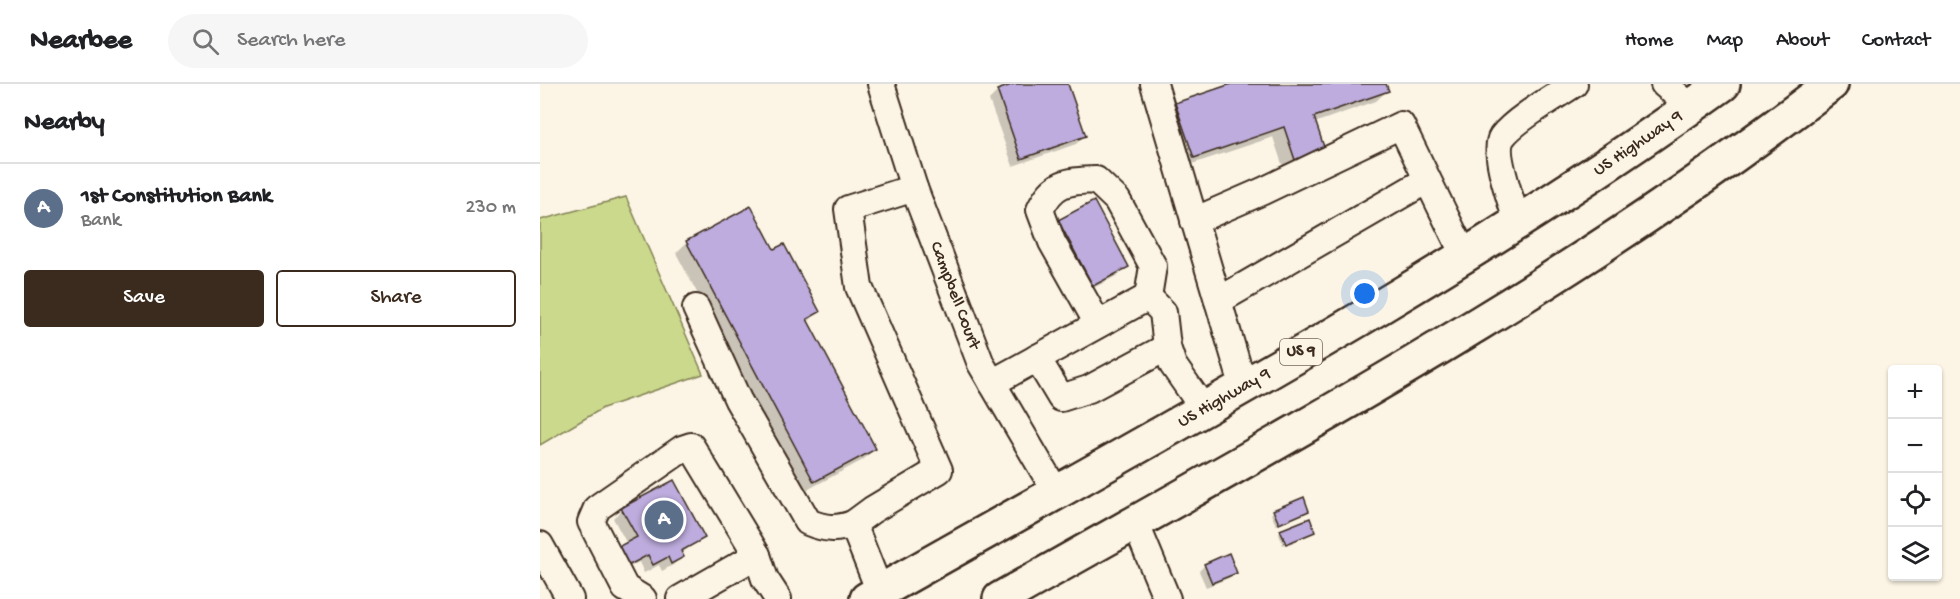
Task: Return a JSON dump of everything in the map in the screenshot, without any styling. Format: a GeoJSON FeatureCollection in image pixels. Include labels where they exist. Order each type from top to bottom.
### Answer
{"type":"FeatureCollection","features":[{"type":"Feature","properties":{"kind":"highway","name":"US Highway 9"},"geometry":{"type":"LineString","coordinates":[[873,595],[1465,257],[1622,156],[1723,84]]}},
{"type":"Feature","properties":{"kind":"highway"},"geometry":{"type":"LineString","coordinates":[[1000,599],[1031,591],[1135,522],[1431,354],[1549,282],[1686,192],[1831,84]]}},
{"type":"Feature","properties":{"kind":"street","name":"Campbell Court"},"geometry":{"type":"LineString","coordinates":[[881,84],[914,188],[981,364],[1056,492]]}},
{"type":"Feature","properties":{"kind":"street"},"geometry":{"type":"LineString","coordinates":[[1154,84],[1243,385]]}},
{"type":"Feature","properties":{"kind":"street"},"geometry":{"type":"LineString","coordinates":[[1518,224],[1499,154],[1502,138],[1574,84]]}},
{"type":"Feature","properties":{"kind":"street"},"geometry":{"type":"LineString","coordinates":[[1664,84],[1690,107]]}},
{"type":"Feature","properties":{"kind":"street"},"geometry":{"type":"LineString","coordinates":[[1194,221],[1263,191],[1401,125],[1465,257]]}},
{"type":"Feature","properties":{"kind":"street"},"geometry":{"type":"LineString","coordinates":[[1098,324],[1052,242],[1040,210],[1048,193],[1069,181],[1096,180],[1117,200],[1153,266],[1148,297]]}},
{"type":"Feature","properties":{"kind":"street"},"geometry":{"type":"LineString","coordinates":[[1218,301],[1427,180]]}},
{"type":"Feature","properties":{"kind":"street"},"geometry":{"type":"LineString","coordinates":[[696,308],[738,400],[808,522],[824,529],[839,529],[853,524],[939,470],[859,287],[848,209],[914,188]]}},
{"type":"Feature","properties":{"kind":"street"},"geometry":{"type":"LineString","coordinates":[[992,383],[1148,297]]}},
{"type":"Feature","properties":{"kind":"street"},"geometry":{"type":"LineString","coordinates":[[1148,297],[1163,312],[1167,347],[1173,365],[1203,408]]}},
{"type":"Feature","properties":{"kind":"street"},"geometry":{"type":"LineString","coordinates":[[1036,358],[1061,398],[1089,389],[1167,347]]}},
{"type":"Feature","properties":{"kind":"street"},"geometry":{"type":"LineString","coordinates":[[643,599],[625,588],[591,522],[597,508],[642,476],[691,446],[757,555],[772,589]]}},
{"type":"Feature","properties":{"kind":"street"},"geometry":{"type":"LineString","coordinates":[[1135,522],[1167,599]]}},
{"type":"Feature","properties":{"kind":"street"},"geometry":{"type":"LineString","coordinates":[[853,524],[873,595]]}},
{"type":"Feature","properties":{"kind":"street"},"geometry":{"type":"LineString","coordinates":[[540,545],[570,599]]}},
{"type":"Feature","properties":{"kind":"street"},"geometry":{"type":"LineString","coordinates":[[680,599],[757,555]]}},
{"type":"Feature","properties":{"kind":"green space"},"geometry":{"type":"Polygon","coordinates":[[[626,197],[703,374],[603,408],[540,445],[540,220],[626,197]]]}},
{"type":"Feature","properties":{"kind":"building"},"geometry":{"type":"Polygon","coordinates":[[[1014,84],[1068,84],[1086,136],[1021,159],[997,90],[1014,84]]]}},
{"type":"Feature","properties":{"kind":"building"},"geometry":{"type":"Polygon","coordinates":[[[1231,84],[1386,84],[1389,91],[1314,117],[1326,153],[1296,163],[1284,127],[1194,158],[1175,103],[1231,84]]]}},
{"type":"Feature","properties":{"kind":"building"},"geometry":{"type":"Polygon","coordinates":[[[1094,201],[1129,267],[1093,286],[1058,220],[1094,201]]]}},
{"type":"Feature","properties":{"kind":"building"},"geometry":{"type":"Polygon","coordinates":[[[751,206],[774,249],[784,244],[820,312],[807,319],[876,449],[814,482],[686,241],[751,206]]]}},
{"type":"Feature","properties":{"kind":"building"},"geometry":{"type":"Polygon","coordinates":[[[674,480],[705,538],[681,551],[684,557],[671,564],[668,557],[653,565],[648,555],[622,569],[612,550],[637,537],[621,508],[674,480]]]}},
{"type":"Feature","properties":{"kind":"building"},"geometry":{"type":"Polygon","coordinates":[[[1304,497],[1309,511],[1279,524],[1273,510],[1304,497]]]}},
{"type":"Feature","properties":{"kind":"building"},"geometry":{"type":"Polygon","coordinates":[[[1310,518],[1315,532],[1286,544],[1280,530],[1310,518]]]}},
{"type":"Feature","properties":{"kind":"building"},"geometry":{"type":"Polygon","coordinates":[[[1229,553],[1237,573],[1212,583],[1204,564],[1229,553]]]}},
{"type":"Feature","properties":{"kind":"place","name":"1st Constitution Bank"},"geometry":{"type":"Point","coordinates":[664,520]}}]}
